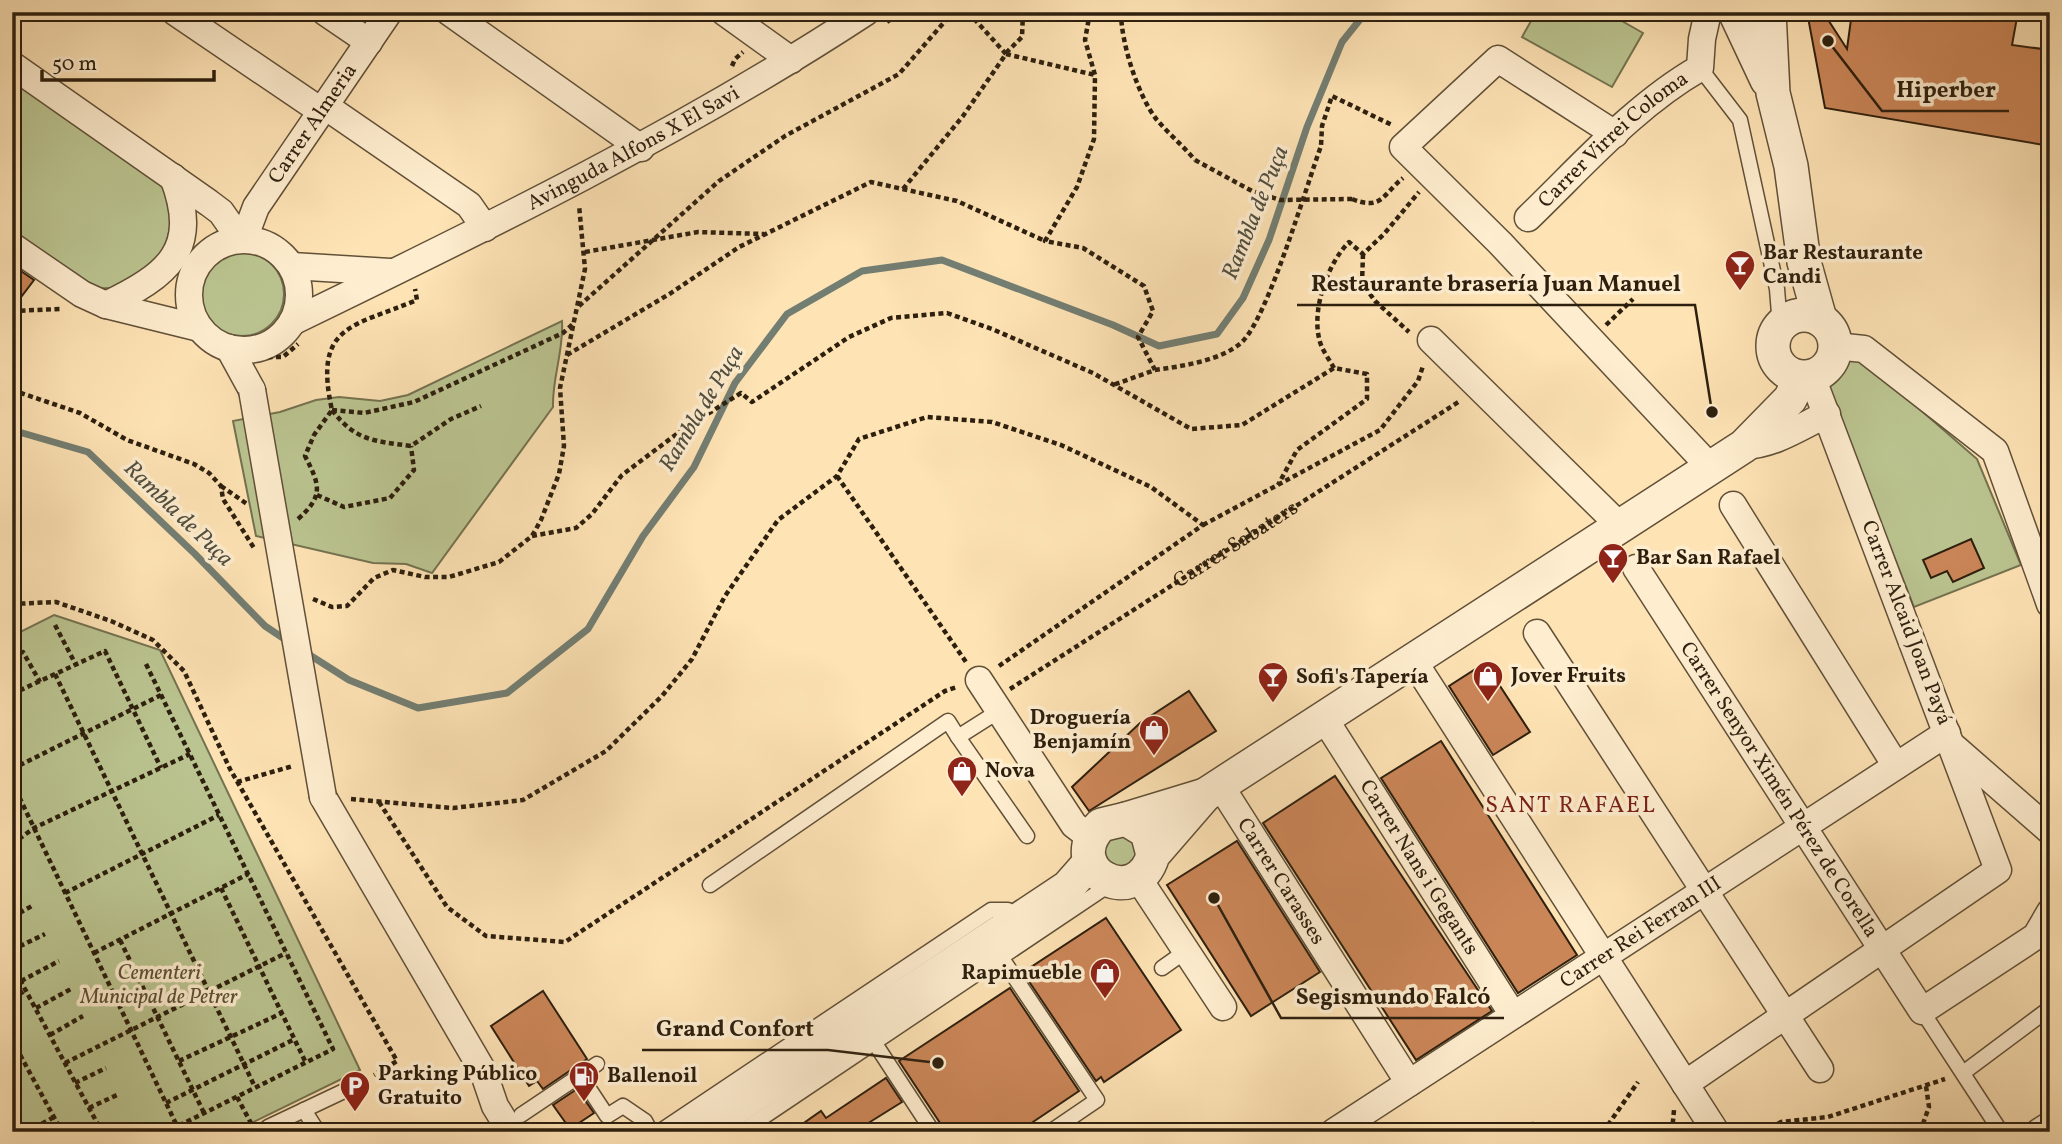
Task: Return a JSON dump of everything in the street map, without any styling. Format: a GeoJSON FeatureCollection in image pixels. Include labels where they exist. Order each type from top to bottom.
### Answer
{"type":"FeatureCollection","features":[{"type":"Feature","properties":{"kind":"street"},"geometry":{"type":"LineString","coordinates":[[175,12],[469,205],[485,228]]}},
{"type":"Feature","properties":{"kind":"street"},"geometry":{"type":"LineString","coordinates":[[325,12],[369,42]]}},
{"type":"Feature","properties":{"kind":"street","name":"Carrer Almeria"},"geometry":{"type":"LineString","coordinates":[[242,239],[256,207],[389,12]]}},
{"type":"Feature","properties":{"kind":"street"},"geometry":{"type":"LineString","coordinates":[[449,12],[641,148]]}},
{"type":"Feature","properties":{"kind":"street"},"geometry":{"type":"LineString","coordinates":[[724,12],[791,60]]}},
{"type":"Feature","properties":{"kind":"street","name":"Avinguda Alfons X El Savi"},"geometry":{"type":"LineString","coordinates":[[292,322],[405,278],[485,228],[718,106],[866,12]]}},
{"type":"Feature","properties":{"kind":"street"},"geometry":{"type":"LineString","coordinates":[[1700,68],[1708,12]]}},
{"type":"Feature","properties":{"kind":"street"},"geometry":{"type":"LineString","coordinates":[[1735,12],[1773,93]]}},
{"type":"Feature","properties":{"kind":"street"},"geometry":{"type":"LineString","coordinates":[[699,1132],[1068,887],[1115,866],[1212,790],[1711,468],[1752,436],[1798,374],[1829,366],[1807,327],[1804,262],[1791,166],[1773,93],[1769,12]]}},
{"type":"Feature","properties":{"kind":"street"},"geometry":{"type":"LineString","coordinates":[[1615,134],[1498,59],[1403,147],[1711,468]]}},
{"type":"Feature","properties":{"kind":"street"},"geometry":{"type":"LineString","coordinates":[[12,65],[221,212],[242,239]]}},
{"type":"Feature","properties":{"kind":"street","name":"Carrer Virrei Coloma"},"geometry":{"type":"LineString","coordinates":[[1528,218],[1615,134],[1682,78],[1700,68]]}},
{"type":"Feature","properties":{"kind":"street"},"geometry":{"type":"LineString","coordinates":[[106,305],[144,287],[164,272],[177,253],[183,229],[182,206],[173,177]]}},
{"type":"Feature","properties":{"kind":"street"},"geometry":{"type":"LineString","coordinates":[[221,212],[256,207]]}},
{"type":"Feature","properties":{"kind":"street"},"geometry":{"type":"LineString","coordinates":[[242,239],[263,242],[279,252],[292,266],[299,294],[292,322],[280,336],[265,346],[247,350],[229,348],[212,341],[200,328],[188,297],[190,280],[197,264],[216,247],[242,239]]}},
{"type":"Feature","properties":{"kind":"street"},"geometry":{"type":"LineString","coordinates":[[12,247],[82,294],[106,305],[200,328]]}},
{"type":"Feature","properties":{"kind":"street","name":"Avinguda Alfons X El Savi"},"geometry":{"type":"LineString","coordinates":[[292,266],[405,278]]}},
{"type":"Feature","properties":{"kind":"street"},"geometry":{"type":"LineString","coordinates":[[1798,374],[1773,346],[1807,327]]}},
{"type":"Feature","properties":{"kind":"street"},"geometry":{"type":"LineString","coordinates":[[1807,327],[1864,349],[1995,451],[2050,604]]}},
{"type":"Feature","properties":{"kind":"street"},"geometry":{"type":"LineString","coordinates":[[1430,340],[1621,527]]}},
{"type":"Feature","properties":{"kind":"street"},"geometry":{"type":"LineString","coordinates":[[253,390],[265,346]]}},
{"type":"Feature","properties":{"kind":"street"},"geometry":{"type":"LineString","coordinates":[[229,348],[253,390],[323,797],[483,1070],[509,1096],[521,1126]]}},
{"type":"Feature","properties":{"kind":"street","name":"Carrer Alcaid Joan Payá"},"geometry":{"type":"LineString","coordinates":[[1798,374],[1827,414],[1998,870],[1882,949]]}},
{"type":"Feature","properties":{"kind":"street"},"geometry":{"type":"LineString","coordinates":[[1752,436],[1760,445],[1827,414]]}},
{"type":"Feature","properties":{"kind":"street"},"geometry":{"type":"LineString","coordinates":[[1733,505],[1896,766]]}},
{"type":"Feature","properties":{"kind":"street","name":"Carrer Senyor Ximén Pérez de Corella"},"geometry":{"type":"LineString","coordinates":[[1636,568],[1922,1011]]}},
{"type":"Feature","properties":{"kind":"street"},"geometry":{"type":"LineString","coordinates":[[1537,633],[1820,1069]]}},
{"type":"Feature","properties":{"kind":"street"},"geometry":{"type":"LineString","coordinates":[[1413,660],[1716,1132]]}},
{"type":"Feature","properties":{"kind":"street"},"geometry":{"type":"LineString","coordinates":[[990,697],[1074,825],[1115,866],[1186,951],[1223,1007]]}},
{"type":"Feature","properties":{"kind":"street","name":"Carrer Nans i Gegants"},"geometry":{"type":"LineString","coordinates":[[1324,718],[1513,1015]]}},
{"type":"Feature","properties":{"kind":"street"},"geometry":{"type":"LineString","coordinates":[[1949,739],[2050,831]]}},
{"type":"Feature","properties":{"kind":"street","name":"Carrer Rei Ferran III"},"geometry":{"type":"LineString","coordinates":[[1334,1132],[1896,766],[1949,739]]}},
{"type":"Feature","properties":{"kind":"street"},"geometry":{"type":"LineString","coordinates":[[1115,866],[1109,821],[1126,819],[1212,790]]}},
{"type":"Feature","properties":{"kind":"street","name":"Carrer Carasses"},"geometry":{"type":"LineString","coordinates":[[1212,790],[1409,1083]]}},
{"type":"Feature","properties":{"kind":"street"},"geometry":{"type":"LineString","coordinates":[[1115,866],[1147,832],[1126,819]]}},
{"type":"Feature","properties":{"kind":"street"},"geometry":{"type":"LineString","coordinates":[[1922,1011],[2036,936],[2050,912]]}},
{"type":"Feature","properties":{"kind":"street"},"geometry":{"type":"LineString","coordinates":[[1685,1084],[1882,949]]}},
{"type":"Feature","properties":{"kind":"street"},"geometry":{"type":"LineString","coordinates":[[2039,1132],[2050,1125]]}},
{"type":"Feature","properties":{"kind":"lane"},"geometry":{"type":"LineString","coordinates":[[1700,68],[1740,120],[1777,289],[1807,327]]}},
{"type":"Feature","properties":{"kind":"lane"},"geometry":{"type":"LineString","coordinates":[[958,737],[990,697]]}},
{"type":"Feature","properties":{"kind":"lane"},"geometry":{"type":"LineString","coordinates":[[710,886],[948,721],[1027,836]]}},
{"type":"Feature","properties":{"kind":"lane"},"geometry":{"type":"LineString","coordinates":[[741,1132],[1001,957],[1115,866]]}},
{"type":"Feature","properties":{"kind":"lane"},"geometry":{"type":"LineString","coordinates":[[659,1132],[991,910],[1008,910],[1019,920]]}},
{"type":"Feature","properties":{"kind":"lane"},"geometry":{"type":"LineString","coordinates":[[1162,968],[1186,951]]}},
{"type":"Feature","properties":{"kind":"lane"},"geometry":{"type":"LineString","coordinates":[[1001,957],[1097,1100],[1050,1132]]}},
{"type":"Feature","properties":{"kind":"lane"},"geometry":{"type":"LineString","coordinates":[[1963,1073],[2050,1008]]}},
{"type":"Feature","properties":{"kind":"lane"},"geometry":{"type":"LineString","coordinates":[[1922,1011],[2001,1132]]}},
{"type":"Feature","properties":{"kind":"lane"},"geometry":{"type":"LineString","coordinates":[[874,1042],[933,1132]]}},
{"type":"Feature","properties":{"kind":"lane"},"geometry":{"type":"LineString","coordinates":[[521,1126],[580,1075],[597,1064]]}},
{"type":"Feature","properties":{"kind":"lane"},"geometry":{"type":"LineString","coordinates":[[580,1075],[607,1116],[623,1106],[645,1121],[652,1132]]}},
{"type":"Feature","properties":{"kind":"lane"},"geometry":{"type":"LineString","coordinates":[[262,1130],[361,1083]]}},
{"type":"Feature","properties":{"kind":"lane"},"geometry":{"type":"LineString","coordinates":[[304,1110],[317,1132]]}},
{"type":"Feature","properties":{"kind":"path"},"geometry":{"type":"LineString","coordinates":[[578,307],[719,181],[774,144],[899,74],[953,12]]}},
{"type":"Feature","properties":{"kind":"path"},"geometry":{"type":"LineString","coordinates":[[968,12],[1006,54],[1094,75]]}},
{"type":"Feature","properties":{"kind":"path"},"geometry":{"type":"LineString","coordinates":[[903,189],[963,116],[1006,54],[1022,37],[1023,12]]}},
{"type":"Feature","properties":{"kind":"path"},"geometry":{"type":"LineString","coordinates":[[1045,240],[1077,187],[1094,139],[1094,75],[1085,40],[1090,12]]}},
{"type":"Feature","properties":{"kind":"path"},"geometry":{"type":"LineString","coordinates":[[1121,12],[1121,28],[1134,73],[1156,118],[1195,160],[1252,191],[1280,200],[1352,199],[1366,205],[1378,203],[1400,180],[1427,171]]}},
{"type":"Feature","properties":{"kind":"path"},"geometry":{"type":"LineString","coordinates":[[1112,385],[1155,370],[1188,364],[1224,352],[1242,342],[1254,323],[1321,146],[1322,126],[1332,96],[1388,122],[1411,139]]}},
{"type":"Feature","properties":{"kind":"path"},"geometry":{"type":"LineString","coordinates":[[379,802],[447,907],[486,936],[565,942],[945,691],[990,697],[1203,525],[1380,430],[1418,381],[1430,340],[1412,335],[1368,293],[1362,283],[1363,254],[1384,234],[1427,171]]}},
{"type":"Feature","properties":{"kind":"path"},"geometry":{"type":"LineString","coordinates":[[566,356],[671,293],[739,247],[871,183],[957,201],[1045,240],[1083,248],[1144,286],[1153,311],[1138,337],[1155,370]]}},
{"type":"Feature","properties":{"kind":"path"},"geometry":{"type":"LineString","coordinates":[[532,536],[559,474],[564,446],[560,388],[578,307],[585,252],[579,205]]}},
{"type":"Feature","properties":{"kind":"path"},"geometry":{"type":"LineString","coordinates":[[585,252],[698,232],[766,234]]}},
{"type":"Feature","properties":{"kind":"path"},"geometry":{"type":"LineString","coordinates":[[1334,368],[1319,342],[1316,319],[1336,254],[1349,242],[1363,254]]}},
{"type":"Feature","properties":{"kind":"path"},"geometry":{"type":"LineString","coordinates":[[405,278],[417,300],[347,327],[333,341],[326,370],[332,410],[346,429],[375,441],[411,446],[451,419],[481,406]]}},
{"type":"Feature","properties":{"kind":"path"},"geometry":{"type":"LineString","coordinates":[[1590,340],[1633,299]]}},
{"type":"Feature","properties":{"kind":"path"},"geometry":{"type":"LineString","coordinates":[[305,594],[332,607],[347,606],[374,578],[393,570],[425,577],[449,577],[499,562],[532,536],[576,528],[592,514],[622,475],[682,430],[741,393],[752,402],[771,392],[849,337],[891,318],[947,313],[992,329],[1112,385],[1191,429],[1242,425],[1334,368],[1367,374],[1367,399],[1297,450],[1278,485]]}},
{"type":"Feature","properties":{"kind":"path"},"geometry":{"type":"LineString","coordinates":[[332,410],[364,413],[414,402],[563,333],[574,324]]}},
{"type":"Feature","properties":{"kind":"path","name":"Carrer Sabaters"},"geometry":{"type":"LineString","coordinates":[[990,697],[1480,388]]}},
{"type":"Feature","properties":{"kind":"path"},"geometry":{"type":"LineString","coordinates":[[12,390],[80,413],[127,440],[194,464],[249,505]]}},
{"type":"Feature","properties":{"kind":"path"},"geometry":{"type":"LineString","coordinates":[[296,520],[311,507],[317,495],[316,477],[306,456],[314,435],[332,410]]}},
{"type":"Feature","properties":{"kind":"path"},"geometry":{"type":"LineString","coordinates":[[323,797],[453,808],[523,800],[606,751],[662,696],[692,659],[725,596],[778,520],[837,476],[859,439],[927,417],[992,422],[1061,445],[1151,486],[1203,525]]}},
{"type":"Feature","properties":{"kind":"path"},"geometry":{"type":"LineString","coordinates":[[317,495],[344,507],[390,498],[414,470],[411,446]]}},
{"type":"Feature","properties":{"kind":"path"},"geometry":{"type":"LineString","coordinates":[[837,476],[990,697]]}},
{"type":"Feature","properties":{"kind":"path"},"geometry":{"type":"LineString","coordinates":[[221,486],[223,499],[258,554]]}},
{"type":"Feature","properties":{"kind":"path"},"geometry":{"type":"LineString","coordinates":[[12,604],[56,602],[111,621],[153,639],[184,670],[237,782],[397,1061],[361,1083]]}},
{"type":"Feature","properties":{"kind":"path"},"geometry":{"type":"LineString","coordinates":[[55,625],[76,665]]}},
{"type":"Feature","properties":{"kind":"path"},"geometry":{"type":"LineString","coordinates":[[12,694],[105,651],[161,768]]}},
{"type":"Feature","properties":{"kind":"path"},"geometry":{"type":"LineString","coordinates":[[12,657],[23,652],[40,682]]}},
{"type":"Feature","properties":{"kind":"path"},"geometry":{"type":"LineString","coordinates":[[146,664],[333,1049],[166,1132]]}},
{"type":"Feature","properties":{"kind":"path"},"geometry":{"type":"LineString","coordinates":[[55,674],[256,1087]]}},
{"type":"Feature","properties":{"kind":"path"},"geometry":{"type":"LineString","coordinates":[[12,769],[160,695]]}},
{"type":"Feature","properties":{"kind":"path"},"geometry":{"type":"LineString","coordinates":[[12,844],[34,828],[190,754]]}},
{"type":"Feature","properties":{"kind":"path"},"geometry":{"type":"LineString","coordinates":[[237,782],[316,759]]}},
{"type":"Feature","properties":{"kind":"path"},"geometry":{"type":"LineString","coordinates":[[12,782],[177,1126]]}},
{"type":"Feature","properties":{"kind":"path"},"geometry":{"type":"LineString","coordinates":[[65,893],[219,815]]}},
{"type":"Feature","properties":{"kind":"path"},"geometry":{"type":"LineString","coordinates":[[94,953],[248,874]]}},
{"type":"Feature","properties":{"kind":"path"},"geometry":{"type":"LineString","coordinates":[[221,888],[306,1063]]}},
{"type":"Feature","properties":{"kind":"path"},"geometry":{"type":"LineString","coordinates":[[12,917],[32,906]]}},
{"type":"Feature","properties":{"kind":"path"},"geometry":{"type":"LineString","coordinates":[[12,950],[45,934]]}},
{"type":"Feature","properties":{"kind":"path"},"geometry":{"type":"LineString","coordinates":[[120,940],[204,1113]]}},
{"type":"Feature","properties":{"kind":"path"},"geometry":{"type":"LineString","coordinates":[[65,1063],[286,953]]}},
{"type":"Feature","properties":{"kind":"path"},"geometry":{"type":"LineString","coordinates":[[21,981],[59,961]]}},
{"type":"Feature","properties":{"kind":"path"},"geometry":{"type":"LineString","coordinates":[[12,965],[102,1132]]}},
{"type":"Feature","properties":{"kind":"path"},"geometry":{"type":"LineString","coordinates":[[36,1009],[71,989]]}},
{"type":"Feature","properties":{"kind":"path"},"geometry":{"type":"LineString","coordinates":[[12,999],[26,990]]}},
{"type":"Feature","properties":{"kind":"path"},"geometry":{"type":"LineString","coordinates":[[178,1061],[282,1013]]}},
{"type":"Feature","properties":{"kind":"path"},"geometry":{"type":"LineString","coordinates":[[50,1035],[83,1016]]}},
{"type":"Feature","properties":{"kind":"path"},"geometry":{"type":"LineString","coordinates":[[166,1103],[295,1039]]}},
{"type":"Feature","properties":{"kind":"path"},"geometry":{"type":"LineString","coordinates":[[12,1040],[62,1132]]}},
{"type":"Feature","properties":{"kind":"path"},"geometry":{"type":"LineString","coordinates":[[75,1083],[106,1068]]}},
{"type":"Feature","properties":{"kind":"path"},"geometry":{"type":"LineString","coordinates":[[1763,1132],[1782,1122],[1828,1117],[1963,1073]]}},
{"type":"Feature","properties":{"kind":"path"},"geometry":{"type":"LineString","coordinates":[[1603,1132],[1638,1082]]}},
{"type":"Feature","properties":{"kind":"path"},"geometry":{"type":"LineString","coordinates":[[1920,1132],[1929,1107],[1926,1086]]}},
{"type":"Feature","properties":{"kind":"path"},"geometry":{"type":"LineString","coordinates":[[89,1108],[119,1094]]}},
{"type":"Feature","properties":{"kind":"path"},"geometry":{"type":"LineString","coordinates":[[237,1097],[262,1130]]}},
{"type":"Feature","properties":{"kind":"path"},"geometry":{"type":"LineString","coordinates":[[12,1108],[26,1132],[54,1117]]}},
{"type":"Feature","properties":{"kind":"path"},"geometry":{"type":"LineString","coordinates":[[1507,1132],[1533,1124],[1549,1132]]}},
{"type":"Feature","properties":{"kind":"green space"},"geometry":{"type":"Polygon","coordinates":[[[1536,12],[1606,12],[1643,33],[1612,87],[1522,37],[1536,12]]]}},
{"type":"Feature","properties":{"kind":"green space"},"geometry":{"type":"Polygon","coordinates":[[[12,76],[161,182],[169,203],[171,221],[167,239],[149,270],[135,280],[119,287],[100,288],[76,281],[12,238],[12,76]]]}},
{"type":"Feature","properties":{"kind":"green space"},"geometry":{"type":"Polygon","coordinates":[[[242,252],[258,255],[272,264],[281,278],[284,294],[281,310],[272,324],[258,333],[242,336],[226,333],[212,324],[203,310],[200,294],[203,278],[212,264],[226,255],[242,252]]]}},
{"type":"Feature","properties":{"kind":"green space"},"geometry":{"type":"Polygon","coordinates":[[[562,321],[553,407],[432,573],[406,564],[373,563],[256,536],[233,421],[280,412],[316,400],[339,397],[380,401],[408,395],[562,321]]]}},
{"type":"Feature","properties":{"kind":"green space"},"geometry":{"type":"Polygon","coordinates":[[[1847,357],[1863,360],[1977,459],[2021,565],[1914,607],[1826,385],[1843,370],[1847,357]]]}},
{"type":"Feature","properties":{"kind":"green space","name":"Cementeri Municipal de Petrer"},"geometry":{"type":"Polygon","coordinates":[[[54,615],[160,650],[360,1070],[233,1132],[12,1132],[12,636],[54,615]]]}},
{"type":"Feature","properties":{"kind":"green space"},"geometry":{"type":"Polygon","coordinates":[[[1122,830],[1142,849],[1123,870],[1104,859],[1104,843],[1122,830]]]}},
{"type":"Feature","properties":{"kind":"building"},"geometry":{"type":"Polygon","coordinates":[[[1807,12],[1823,12],[1847,49],[1852,12],[2018,12],[2012,45],[2050,50],[2050,146],[1825,108],[1807,12]]]}},
{"type":"Feature","properties":{"kind":"building"},"geometry":{"type":"Polygon","coordinates":[[[12,265],[34,280],[12,309],[12,265]]]}},
{"type":"Feature","properties":{"kind":"building"},"geometry":{"type":"Polygon","coordinates":[[[1971,539],[1984,568],[1953,582],[1947,571],[1931,578],[1923,560],[1971,539]]]}},
{"type":"Feature","properties":{"kind":"building"},"geometry":{"type":"Polygon","coordinates":[[[1485,663],[1530,732],[1493,755],[1449,686],[1485,663]]]}},
{"type":"Feature","properties":{"kind":"building"},"geometry":{"type":"Polygon","coordinates":[[[1189,691],[1216,731],[1089,811],[1072,787],[1140,723],[1189,691]]]}},
{"type":"Feature","properties":{"kind":"building"},"geometry":{"type":"Polygon","coordinates":[[[1441,741],[1577,955],[1518,993],[1381,778],[1441,741]]]}},
{"type":"Feature","properties":{"kind":"building"},"geometry":{"type":"Polygon","coordinates":[[[1335,776],[1492,1011],[1416,1060],[1263,823],[1335,776]]]}},
{"type":"Feature","properties":{"kind":"building"},"geometry":{"type":"Polygon","coordinates":[[[1237,841],[1320,972],[1251,1016],[1167,885],[1237,841]]]}},
{"type":"Feature","properties":{"kind":"building","name":"Rapimueble"},"geometry":{"type":"Polygon","coordinates":[[[1106,918],[1181,1030],[1104,1082],[1101,1077],[1096,1081],[1026,977],[1032,974],[1028,969],[1106,918]]]}},
{"type":"Feature","properties":{"kind":"building"},"geometry":{"type":"Polygon","coordinates":[[[1010,988],[1079,1091],[1018,1132],[946,1132],[899,1061],[1010,988]]]}},
{"type":"Feature","properties":{"kind":"building"},"geometry":{"type":"Polygon","coordinates":[[[543,991],[587,1059],[543,1089],[537,1081],[529,1086],[491,1026],[543,991]]]}},
{"type":"Feature","properties":{"kind":"building"},"geometry":{"type":"Polygon","coordinates":[[[886,1078],[902,1102],[870,1122],[876,1132],[791,1132],[821,1111],[826,1118],[886,1078]]]}},
{"type":"Feature","properties":{"kind":"building"},"geometry":{"type":"Polygon","coordinates":[[[577,1089],[594,1113],[570,1129],[553,1105],[577,1089]]]}},
{"type":"Feature","properties":{"kind":"waterway","name":"Rambla de Puça"},"geometry":{"type":"LineString","coordinates":[[305,652],[349,680],[418,708],[507,693],[588,629],[643,536],[694,467],[735,383],[787,314],[862,271],[942,260],[1113,325],[1159,346],[1217,334],[1243,298],[1269,240],[1307,127],[1342,42],[1366,12]]}},
{"type":"Feature","properties":{"kind":"waterway","name":"Rambla de Puça"},"geometry":{"type":"LineString","coordinates":[[12,430],[88,452],[195,554],[265,626],[289,642]]}},
{"type":"Feature","properties":{"kind":"place","name":"Hiperber"},"geometry":{"type":"Point","coordinates":[1828,41]}},
{"type":"Feature","properties":{"kind":"place","name":"Bar Restaurante Candi"},"geometry":{"type":"Point","coordinates":[1740,292]}},
{"type":"Feature","properties":{"kind":"place","name":"Restaurante brasería Juan Manuel"},"geometry":{"type":"Point","coordinates":[1712,412]}},
{"type":"Feature","properties":{"kind":"place","name":"Bar San Rafael"},"geometry":{"type":"Point","coordinates":[1613,585]}},
{"type":"Feature","properties":{"kind":"place","name":"Jover Fruits"},"geometry":{"type":"Point","coordinates":[1488,703]}},
{"type":"Feature","properties":{"kind":"place","name":"Sofi's Tapería"},"geometry":{"type":"Point","coordinates":[1273,704]}},
{"type":"Feature","properties":{"kind":"place","name":"Droguería Benjamín"},"geometry":{"type":"Point","coordinates":[1154,757]}},
{"type":"Feature","properties":{"kind":"place","name":"Nova"},"geometry":{"type":"Point","coordinates":[962,798]}},
{"type":"Feature","properties":{"kind":"place","name":"Segismundo Falcó"},"geometry":{"type":"Point","coordinates":[1214,898]}},
{"type":"Feature","properties":{"kind":"place","name":"Rapimueble"},"geometry":{"type":"Point","coordinates":[1105,1000]}},
{"type":"Feature","properties":{"kind":"place","name":"Grand Confort"},"geometry":{"type":"Point","coordinates":[938,1063]}},
{"type":"Feature","properties":{"kind":"place","name":"Ballenoil"},"geometry":{"type":"Point","coordinates":[584,1103]}},
{"type":"Feature","properties":{"kind":"place","name":"Parking Público Gratuito"},"geometry":{"type":"Point","coordinates":[355,1113]}},
{"type":"Feature","properties":{"kind":"district","name":"SANT RAFAEL"},"geometry":{"type":"Point","coordinates":[1571,806]}}]}
